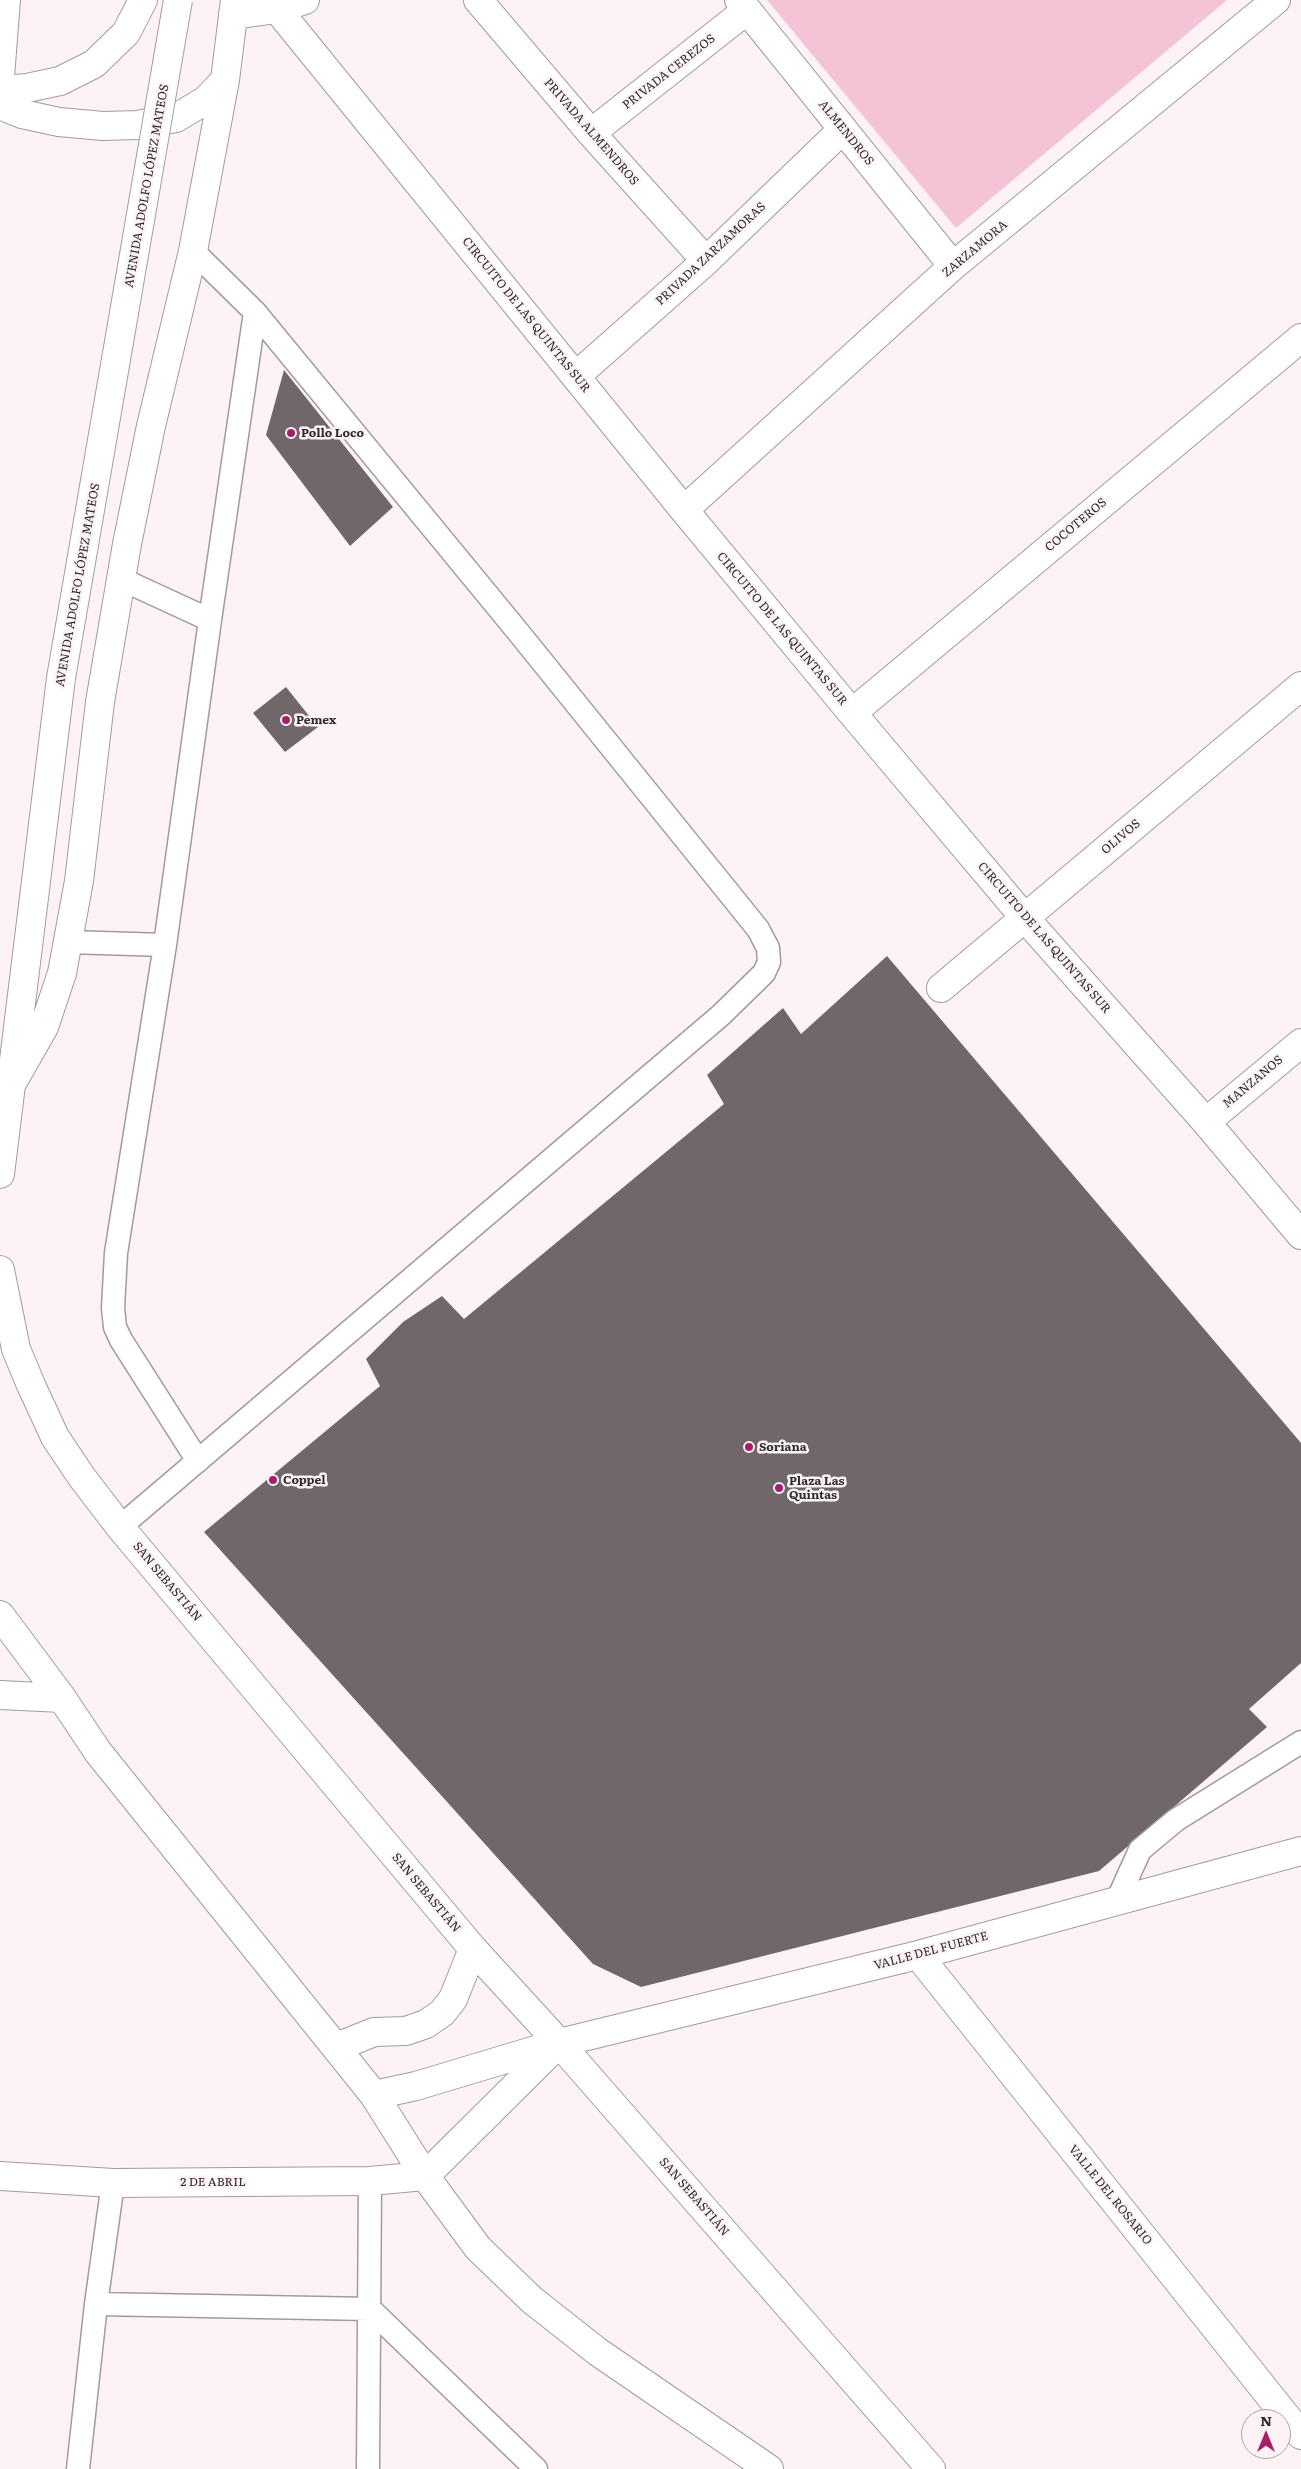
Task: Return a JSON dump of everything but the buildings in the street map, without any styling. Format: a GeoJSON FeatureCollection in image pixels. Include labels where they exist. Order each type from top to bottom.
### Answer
{"type":"FeatureCollection","features":[{"type":"Feature","properties":{"kind":"street"},"geometry":{"type":"LineString","coordinates":[[0,77],[6,0]]}},
{"type":"Feature","properties":{"kind":"street"},"geometry":{"type":"LineString","coordinates":[[0,90],[27,88],[60,81],[94,64],[126,33],[143,0]]}},
{"type":"Feature","properties":{"kind":"street","name":"AVENIDA ADOLFO LÓPEZ MATEOS"},"geometry":{"type":"LineString","coordinates":[[0,1174],[61,678],[178,0]]}},
{"type":"Feature","properties":{"kind":"street"},"geometry":{"type":"LineString","coordinates":[[12,1083],[44,1027],[62,973],[79,881],[100,702],[121,579],[151,426],[193,251],[225,80],[234,7],[277,10],[305,0]]}},
{"type":"Feature","properties":{"kind":"street","name":"PRIVADA ALMENDROS"},"geometry":{"type":"LineString","coordinates":[[478,0],[591,133],[706,261]]}},
{"type":"Feature","properties":{"kind":"street","name":"ZARZAMORA"},"geometry":{"type":"LineString","coordinates":[[684,510],[954,266],[1276,0]]}},
{"type":"Feature","properties":{"kind":"street","name":"PRIVADA CEREZOS"},"geometry":{"type":"LineString","coordinates":[[591,133],[743,5]]}},
{"type":"Feature","properties":{"kind":"street","name":"ALMENDROS"},"geometry":{"type":"LineString","coordinates":[[743,5],[954,266]]}},
{"type":"Feature","properties":{"kind":"street","name":"CIRCUITO DE LAS QUINTAS SUR"},"geometry":{"type":"LineString","coordinates":[[277,10],[684,510],[852,713],[1024,917],[1206,1122],[1301,1236]]}},
{"type":"Feature","properties":{"kind":"street"},"geometry":{"type":"LineString","coordinates":[[0,106],[22,114],[59,122],[103,126],[137,125],[176,118],[184,114],[206,100],[225,80]]}},
{"type":"Feature","properties":{"kind":"street","name":"PRIVADA ZARZAMORAS"},"geometry":{"type":"LineString","coordinates":[[576,376],[706,261],[843,129]]}},
{"type":"Feature","properties":{"kind":"street","name":"COCOTEROS"},"geometry":{"type":"LineString","coordinates":[[852,713],[1301,338]]}},
{"type":"Feature","properties":{"kind":"street","name":"OLIVOS"},"geometry":{"type":"LineString","coordinates":[[941,988],[1301,686]]}},
{"type":"Feature","properties":{"kind":"street","name":"MANZANOS"},"geometry":{"type":"LineString","coordinates":[[1206,1122],[1301,1042]]}},
{"type":"Feature","properties":{"kind":"street","name":"SAN SEBASTIÁN"},"geometry":{"type":"LineString","coordinates":[[0,1270],[16,1349],[55,1437],[81,1476],[120,1527],[473,1950],[559,2043],[931,2469]]}},
{"type":"Feature","properties":{"kind":"street"},"geometry":{"type":"LineString","coordinates":[[0,1615],[62,1698],[98,1752],[374,2095],[425,2176],[478,2248],[532,2300],[598,2352],[769,2469]]}},
{"type":"Feature","properties":{"kind":"street"},"geometry":{"type":"LineString","coordinates":[[0,1695],[62,1698]]}},
{"type":"Feature","properties":{"kind":"street","name":"VALLE DEL FUERTE"},"geometry":{"type":"LineString","coordinates":[[374,2095],[416,2086],[559,2043],[918,1955],[1301,1851]]}},
{"type":"Feature","properties":{"kind":"street"},"geometry":{"type":"LineString","coordinates":[[337,2047],[374,2032],[406,2031],[426,2024],[442,2013],[453,1999],[473,1950]]}},
{"type":"Feature","properties":{"kind":"street","name":"VALLE DEL ROSARIO"},"geometry":{"type":"LineString","coordinates":[[918,1955],[1301,2435]]}},
{"type":"Feature","properties":{"kind":"street"},"geometry":{"type":"LineString","coordinates":[[425,2176],[559,2043]]}},
{"type":"Feature","properties":{"kind":"street","name":"2 DE ABRIL"},"geometry":{"type":"LineString","coordinates":[[0,2176],[113,2183],[370,2181],[425,2176]]}},
{"type":"Feature","properties":{"kind":"lane"},"geometry":{"type":"LineString","coordinates":[[120,1527],[721,1015],[764,973],[769,962],[768,948],[758,928],[255,312],[193,251]]}},
{"type":"Feature","properties":{"kind":"lane"},"geometry":{"type":"LineString","coordinates":[[198,1461],[121,1340],[116,1327],[113,1308],[116,1253],[165,944],[255,312]]}},
{"type":"Feature","properties":{"kind":"lane"},"geometry":{"type":"LineString","coordinates":[[121,579],[210,620]]}},
{"type":"Feature","properties":{"kind":"lane"},"geometry":{"type":"LineString","coordinates":[[68,942],[165,944]]}},
{"type":"Feature","properties":{"kind":"lane"},"geometry":{"type":"LineString","coordinates":[[1117,1901],[1140,1850],[1176,1820],[1301,1742]]}},
{"type":"Feature","properties":{"kind":"lane"},"geometry":{"type":"LineString","coordinates":[[368,2469],[370,2181]]}},
{"type":"Feature","properties":{"kind":"lane"},"geometry":{"type":"LineString","coordinates":[[78,2469],[96,2304],[113,2183]]}},
{"type":"Feature","properties":{"kind":"lane"},"geometry":{"type":"LineString","coordinates":[[96,2304],[370,2309],[536,2469]]}},
{"type":"Feature","properties":{"kind":"shaded area"},"geometry":{"type":"Polygon","coordinates":[[[767,0],[1227,0],[956,228],[767,0]]]}},
{"type":"Feature","properties":{"kind":"place","name":"Pollo Loco"},"geometry":{"type":"Point","coordinates":[291,433]}},
{"type":"Feature","properties":{"kind":"place","name":"Pemex"},"geometry":{"type":"Point","coordinates":[286,720]}},
{"type":"Feature","properties":{"kind":"place","name":"Soriana"},"geometry":{"type":"Point","coordinates":[749,1447]}},
{"type":"Feature","properties":{"kind":"place","name":"Coppel"},"geometry":{"type":"Point","coordinates":[273,1480]}},
{"type":"Feature","properties":{"kind":"place","name":"Plaza Las Quintas"},"geometry":{"type":"Point","coordinates":[779,1488]}}]}
